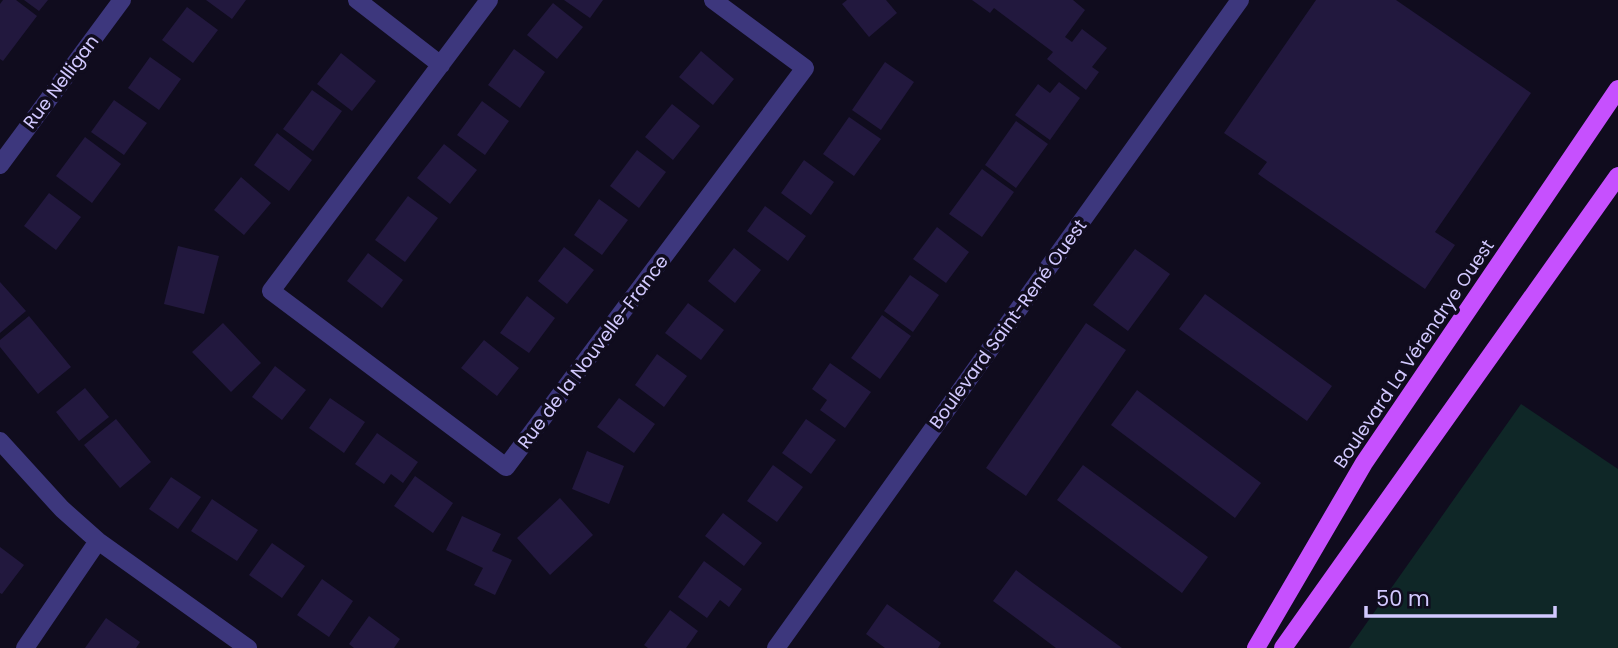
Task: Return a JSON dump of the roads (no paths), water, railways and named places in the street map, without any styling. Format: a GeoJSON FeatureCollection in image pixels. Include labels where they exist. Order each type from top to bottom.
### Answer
{"type":"FeatureCollection","features":[{"type":"Feature","properties":{"kind":"main road","name":"Boulevard La Vérendrye Ouest"},"geometry":{"type":"LineString","coordinates":[[1256,648],[1364,463],[1618,89]]}},
{"type":"Feature","properties":{"kind":"main road"},"geometry":{"type":"LineString","coordinates":[[1283,648],[1618,179]]}},
{"type":"Feature","properties":{"kind":"street","name":"Rue Nelligan"},"geometry":{"type":"LineString","coordinates":[[0,165],[122,0]]}},
{"type":"Feature","properties":{"kind":"street"},"geometry":{"type":"LineString","coordinates":[[356,0],[440,65]]}},
{"type":"Feature","properties":{"kind":"street","name":"Rue de la Nouvelle-France"},"geometry":{"type":"LineString","coordinates":[[489,0],[271,291],[506,467],[805,68],[713,0]]}},
{"type":"Feature","properties":{"kind":"street","name":"Boulevard Saint-René Ouest"},"geometry":{"type":"LineString","coordinates":[[776,648],[1240,0]]}},
{"type":"Feature","properties":{"kind":"street"},"geometry":{"type":"LineString","coordinates":[[0,441],[61,509],[98,541],[247,648]]}},
{"type":"Feature","properties":{"kind":"street"},"geometry":{"type":"LineString","coordinates":[[25,648],[98,541]]}}]}
